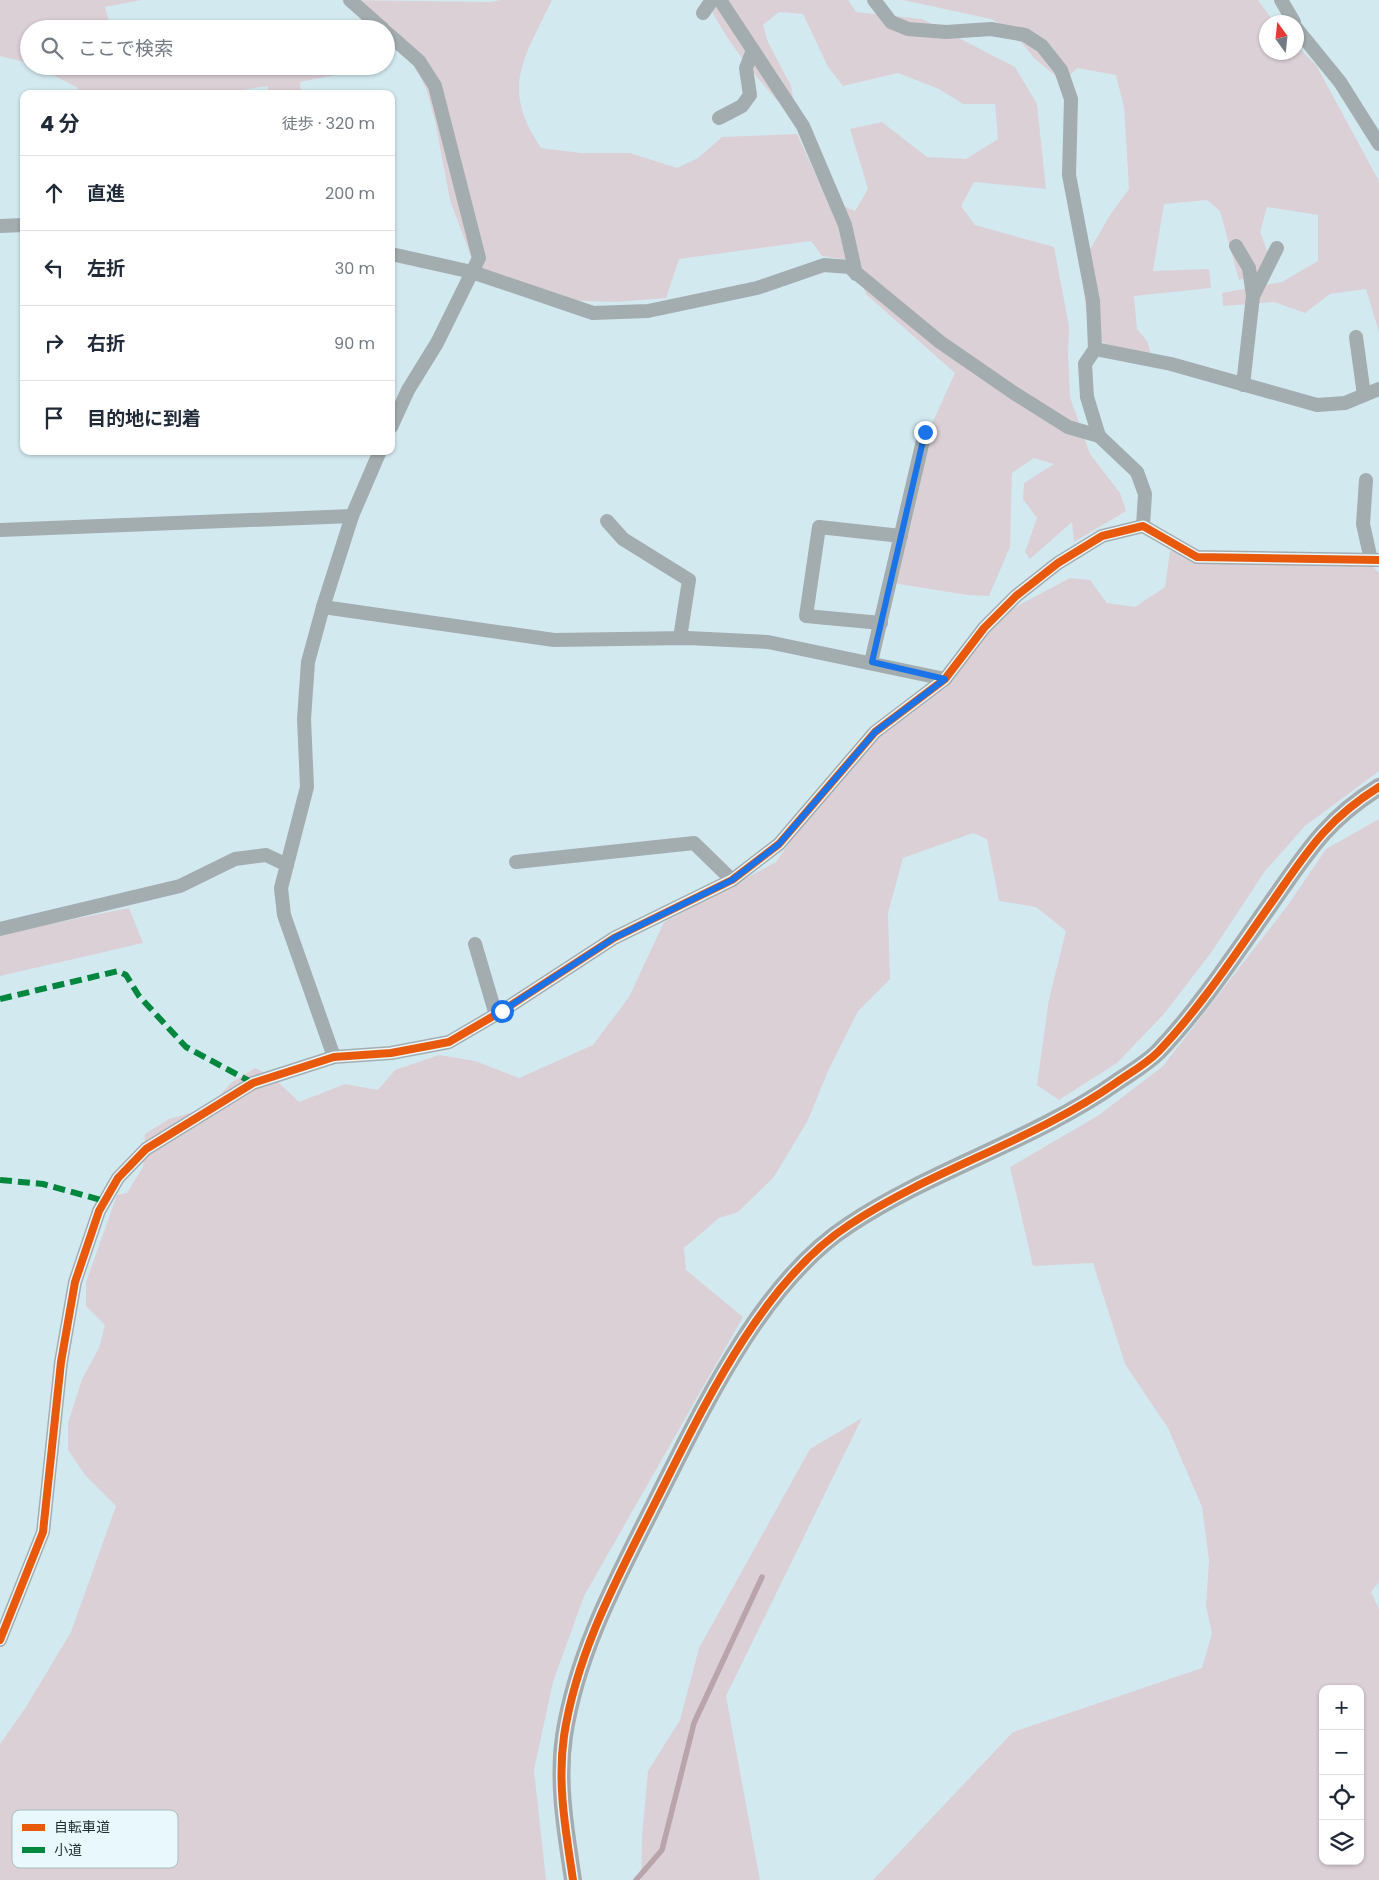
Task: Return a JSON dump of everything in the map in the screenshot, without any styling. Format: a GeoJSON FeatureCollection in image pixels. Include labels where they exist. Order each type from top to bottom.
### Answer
{"type":"FeatureCollection","features":[{"type":"Feature","properties":{"kind":"street"},"geometry":{"type":"LineString","coordinates":[[350,0],[373,20]]}},
{"type":"Feature","properties":{"kind":"street"},"geometry":{"type":"LineString","coordinates":[[703,13],[712,0]]}},
{"type":"Feature","properties":{"kind":"street"},"geometry":{"type":"LineString","coordinates":[[720,0],[803,126],[845,225],[856,274]]}},
{"type":"Feature","properties":{"kind":"street"},"geometry":{"type":"LineString","coordinates":[[874,0],[890,22],[908,29],[946,32],[991,29],[1025,35],[1042,46],[1062,70],[1071,99],[1069,175],[1093,301],[1095,348],[1085,364],[1088,397],[1099,436]]}},
{"type":"Feature","properties":{"kind":"street"},"geometry":{"type":"LineString","coordinates":[[1281,0],[1290,15]]}},
{"type":"Feature","properties":{"kind":"street"},"geometry":{"type":"LineString","coordinates":[[1304,38],[1340,82],[1379,144]]}},
{"type":"Feature","properties":{"kind":"street"},"geometry":{"type":"LineString","coordinates":[[395,40],[419,61],[435,86],[478,258],[437,343],[408,390],[395,418]]}},
{"type":"Feature","properties":{"kind":"street"},"geometry":{"type":"LineString","coordinates":[[719,118],[742,106],[750,95],[746,68],[753,50]]}},
{"type":"Feature","properties":{"kind":"street"},"geometry":{"type":"LineString","coordinates":[[0,226],[20,225]]}},
{"type":"Feature","properties":{"kind":"street"},"geometry":{"type":"LineString","coordinates":[[1236,246],[1249,268],[1252,296],[1243,385]]}},
{"type":"Feature","properties":{"kind":"street"},"geometry":{"type":"LineString","coordinates":[[1252,296],[1277,248]]}},
{"type":"Feature","properties":{"kind":"street"},"geometry":{"type":"LineString","coordinates":[[395,255],[472,272],[593,313],[648,311],[758,288],[824,264],[849,267],[940,342],[1014,393],[1068,427],[1099,436],[1137,472],[1145,494],[1143,526]]}},
{"type":"Feature","properties":{"kind":"street"},"geometry":{"type":"LineString","coordinates":[[1356,337],[1364,395]]}},
{"type":"Feature","properties":{"kind":"street"},"geometry":{"type":"LineString","coordinates":[[1095,348],[1171,364],[1317,405],[1345,403],[1379,389]]}},
{"type":"Feature","properties":{"kind":"street"},"geometry":{"type":"LineString","coordinates":[[872,662],[925,432]]}},
{"type":"Feature","properties":{"kind":"street"},"geometry":{"type":"LineString","coordinates":[[334,1057],[284,915],[281,888],[307,787],[304,719],[308,662],[322,606],[352,516],[378,455]]}},
{"type":"Feature","properties":{"kind":"street"},"geometry":{"type":"LineString","coordinates":[[0,1640],[43,1532],[61,1362],[75,1282],[99,1211],[118,1178],[146,1149],[253,1083],[334,1057],[391,1053],[449,1042],[496,1015],[614,938],[732,880],[779,844],[875,732],[945,679],[984,628],[1016,596],[1058,563],[1102,536],[1143,526],[1197,557],[1375,560],[1363,524],[1366,480]]}},
{"type":"Feature","properties":{"kind":"street"},"geometry":{"type":"LineString","coordinates":[[0,530],[352,516]]}},
{"type":"Feature","properties":{"kind":"street"},"geometry":{"type":"LineString","coordinates":[[607,521],[623,539],[690,580],[680,638]]}},
{"type":"Feature","properties":{"kind":"street"},"geometry":{"type":"LineString","coordinates":[[881,623],[806,616],[819,527],[901,536]]}},
{"type":"Feature","properties":{"kind":"street"},"geometry":{"type":"LineString","coordinates":[[322,606],[554,640],[680,638],[768,642],[872,662],[945,679]]}},
{"type":"Feature","properties":{"kind":"street"},"geometry":{"type":"LineString","coordinates":[[573,1880],[560,1778],[564,1734],[581,1664],[597,1619],[710,1394],[772,1300],[810,1256],[846,1226],[894,1198],[1038,1130],[1099,1094],[1156,1054],[1219,977],[1319,834],[1351,805],[1379,787]]}},
{"type":"Feature","properties":{"kind":"street"},"geometry":{"type":"LineString","coordinates":[[516,862],[694,843],[732,880]]}},
{"type":"Feature","properties":{"kind":"street"},"geometry":{"type":"LineString","coordinates":[[0,929],[180,886],[235,859],[266,855],[287,865]]}},
{"type":"Feature","properties":{"kind":"street"},"geometry":{"type":"LineString","coordinates":[[475,944],[496,1015]]}},
{"type":"Feature","properties":{"kind":"shaded area"},"geometry":{"type":"Polygon","coordinates":[[[0,0],[141,0],[105,7],[109,20],[20,20],[20,61],[0,56],[0,0]]]}},
{"type":"Feature","properties":{"kind":"shaded area"},"geometry":{"type":"Polygon","coordinates":[[[342,0],[491,2],[500,0],[552,0],[525,57],[519,90],[521,107],[529,127],[541,148],[581,153],[630,153],[677,168],[698,158],[722,137],[797,134],[827,199],[855,211],[868,189],[850,129],[882,122],[927,157],[966,159],[998,139],[995,104],[963,104],[939,89],[898,73],[843,86],[828,67],[803,14],[779,12],[763,25],[768,42],[791,86],[798,124],[760,81],[724,33],[707,0],[848,0],[856,12],[922,19],[1015,67],[1037,104],[1046,189],[974,182],[961,206],[975,225],[1054,247],[1069,326],[1070,397],[1090,454],[1120,493],[1126,511],[1074,542],[1072,522],[1030,559],[1025,552],[1037,518],[1023,499],[1024,483],[1054,464],[1034,458],[1012,473],[1010,547],[989,596],[967,595],[887,582],[930,428],[955,373],[866,294],[854,261],[822,256],[811,241],[679,259],[666,298],[615,302],[561,300],[474,265],[450,200],[435,121],[427,91],[412,60],[395,45],[395,20],[365,20],[342,0]]]}},
{"type":"Feature","properties":{"kind":"shaded area"},"geometry":{"type":"Polygon","coordinates":[[[903,0],[1258,0],[1269,15],[1259,15],[1259,60],[1304,60],[1304,53],[1316,65],[1379,181],[1379,332],[1366,289],[1330,294],[1305,313],[1274,302],[1223,306],[1222,293],[1282,282],[1318,261],[1318,215],[1267,207],[1260,232],[1274,269],[1239,280],[1220,211],[1207,200],[1164,204],[1153,271],[1209,269],[1211,288],[1134,296],[1137,329],[1147,341],[1152,357],[1116,349],[1089,335],[1081,265],[1110,215],[1129,189],[1124,107],[1116,75],[1077,68],[1063,82],[1035,59],[1011,30],[991,19],[903,0]]]}},
{"type":"Feature","properties":{"kind":"shaded area"},"geometry":{"type":"Polygon","coordinates":[[[53,75],[334,75],[300,82],[301,90],[268,90],[268,86],[240,90],[78,90],[78,88],[53,75]]]}},
{"type":"Feature","properties":{"kind":"shaded area"},"geometry":{"type":"Polygon","coordinates":[[[1170,551],[1365,558],[1379,573],[1379,771],[1305,826],[1265,871],[1213,950],[1164,1014],[1117,1063],[1059,1100],[1037,1085],[1049,999],[1066,931],[1036,907],[999,901],[987,839],[973,833],[903,858],[888,913],[890,979],[858,1011],[828,1071],[808,1120],[774,1177],[738,1212],[719,1218],[684,1248],[686,1270],[743,1317],[584,1596],[553,1682],[534,1770],[546,1880],[0,1880],[0,1744],[26,1707],[71,1632],[116,1506],[85,1475],[68,1450],[68,1423],[82,1379],[99,1348],[105,1325],[86,1306],[86,1282],[117,1195],[127,1193],[143,1167],[145,1134],[169,1119],[208,1108],[231,1083],[255,1068],[272,1076],[299,1102],[345,1084],[378,1090],[395,1070],[439,1055],[475,1061],[519,1078],[593,1045],[629,997],[664,922],[776,862],[864,735],[928,701],[950,681],[1006,612],[1070,578],[1090,580],[1107,603],[1135,607],[1165,587],[1170,551]]]}},
{"type":"Feature","properties":{"kind":"shaded area"},"geometry":{"type":"Polygon","coordinates":[[[1379,819],[1379,1582],[1371,1592],[1379,1609],[1379,1880],[873,1880],[1013,1732],[1202,1668],[1212,1633],[1206,1606],[1209,1560],[1202,1507],[1168,1428],[1125,1364],[1093,1263],[1033,1266],[1010,1167],[1099,1115],[1163,1066],[1288,905],[1326,849],[1379,819]]]}},
{"type":"Feature","properties":{"kind":"shaded area"},"geometry":{"type":"Polygon","coordinates":[[[129,908],[143,943],[0,976],[0,936],[20,930],[129,908]]]}},
{"type":"Feature","properties":{"kind":"shaded area"},"geometry":{"type":"Polygon","coordinates":[[[862,1418],[726,1696],[760,1880],[641,1880],[642,1835],[648,1771],[680,1720],[699,1648],[810,1449],[862,1418]]]}},
{"type":"Feature","properties":{"kind":"waterway"},"geometry":{"type":"LineString","coordinates":[[636,1880],[662,1850],[694,1723],[762,1577]]}},
{"type":"Feature","properties":{"kind":"marked path"},"geometry":{"type":"LineString","coordinates":[[0,999],[118,971],[126,975],[139,996],[186,1047],[253,1083]]}},
{"type":"Feature","properties":{"kind":"marked path"},"geometry":{"type":"LineString","coordinates":[[0,1180],[43,1184],[105,1201]]}},
{"type":"Feature","properties":{"kind":"cycle path"},"geometry":{"type":"LineString","coordinates":[[0,1640],[43,1532],[61,1362],[75,1282],[99,1211],[118,1178],[146,1149],[253,1083],[334,1057],[391,1053],[449,1042],[502,1011],[614,938],[732,880],[779,844],[875,732],[945,679],[984,628],[1016,596],[1058,563],[1102,536],[1143,526],[1197,557],[1379,560]]}},
{"type":"Feature","properties":{"kind":"cycle path"},"geometry":{"type":"LineString","coordinates":[[573,1880],[563,1808],[561,1772],[564,1736],[579,1674],[589,1644],[614,1586],[674,1465],[714,1389],[761,1313],[788,1279],[817,1249],[849,1225],[914,1187],[1052,1121],[1085,1103],[1138,1068],[1158,1052],[1189,1017],[1307,852],[1345,812],[1379,787]]}},
{"type":"Feature","properties":{"kind":"route"},"geometry":{"type":"LineString","coordinates":[[502,1011],[614,938],[732,880],[779,844],[875,732],[945,679],[872,662],[925,432]]}}]}
